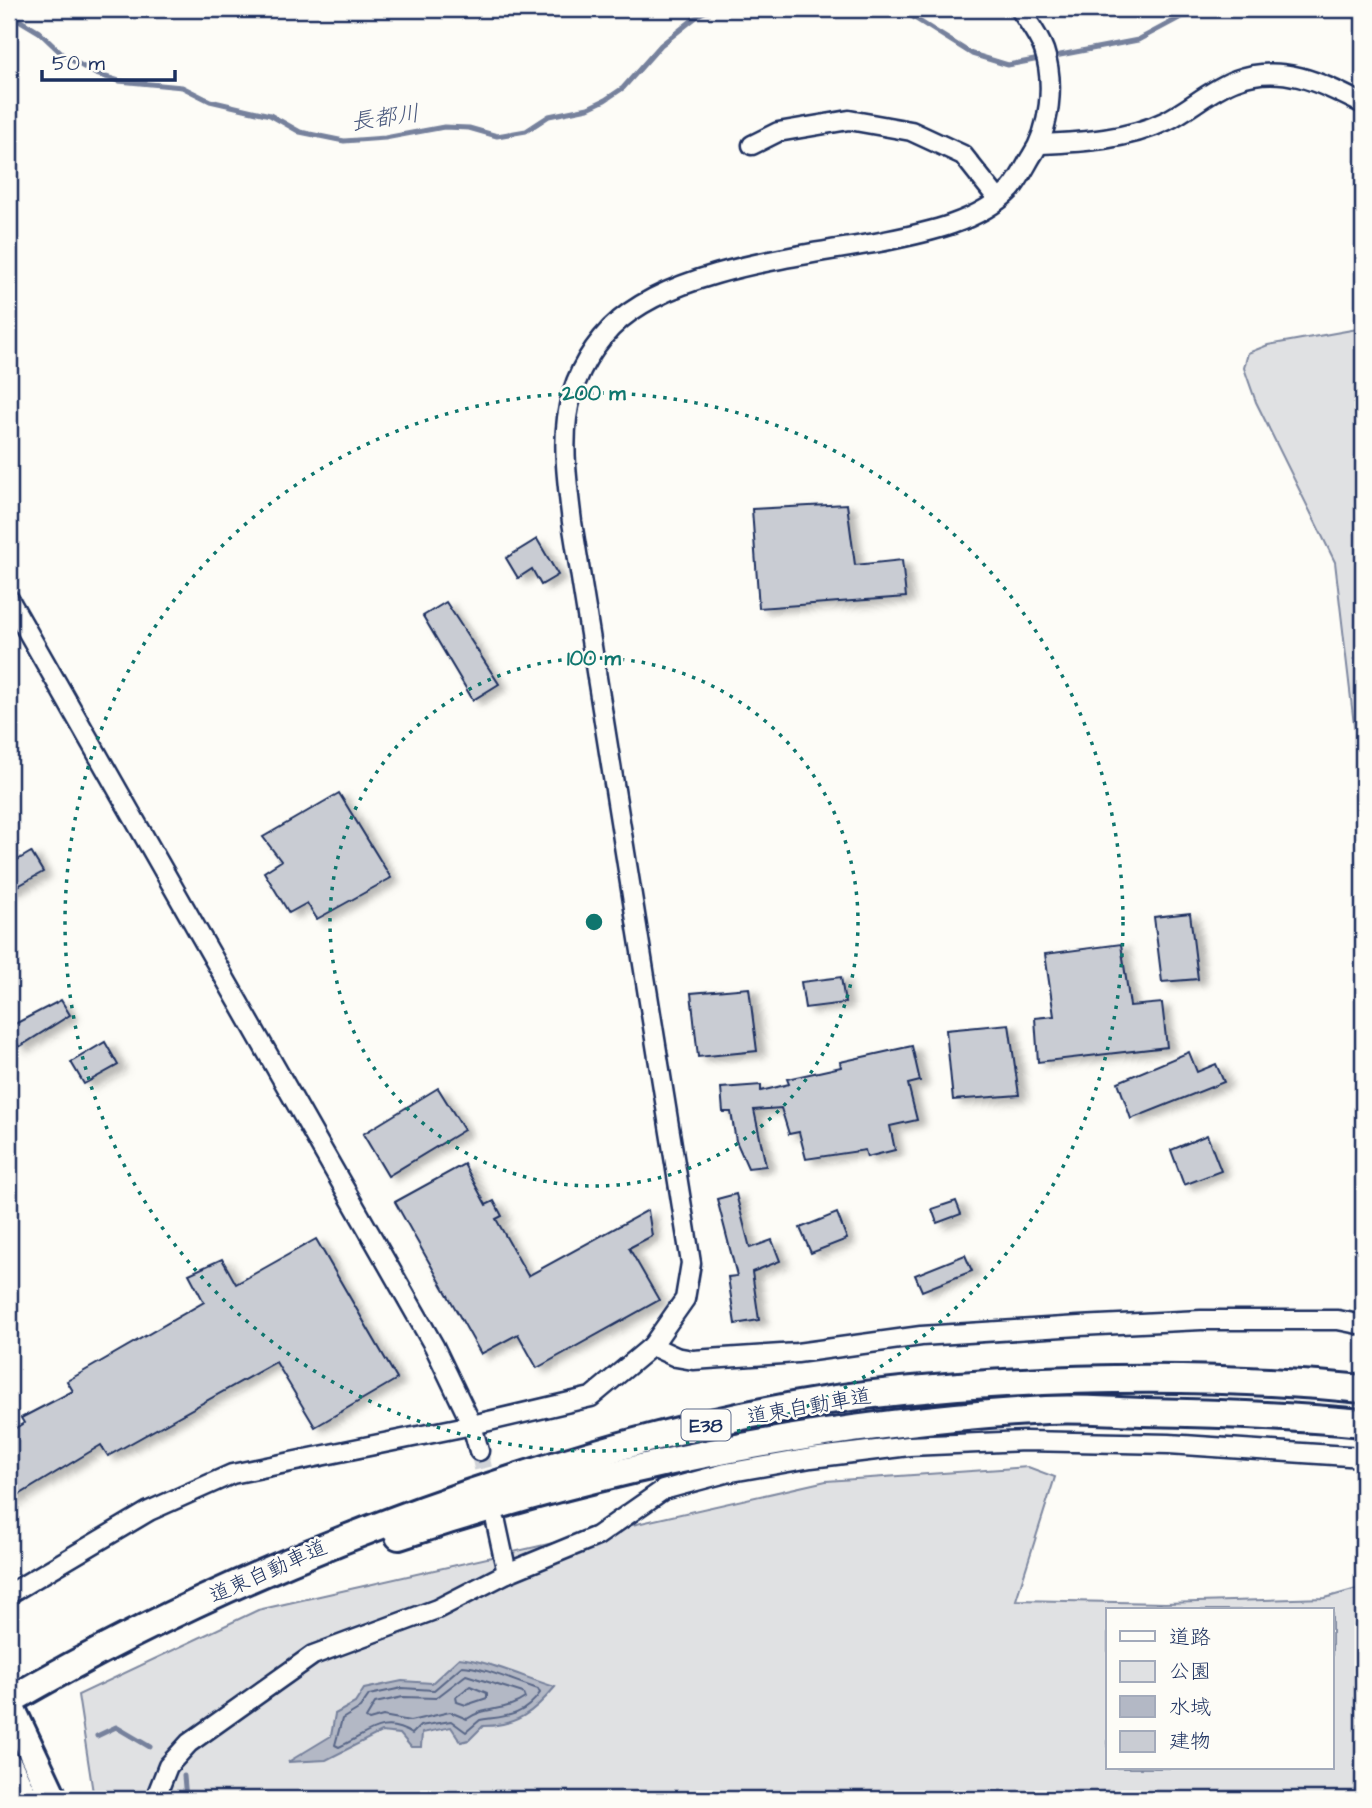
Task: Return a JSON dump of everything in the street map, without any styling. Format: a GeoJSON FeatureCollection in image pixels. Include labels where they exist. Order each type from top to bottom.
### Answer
{"type":"FeatureCollection","features":[{"type":"Feature","properties":{"kind":"highway","name":"道東自動車道"},"geometry":{"type":"LineString","coordinates":[[9,1702],[89,1658],[271,1569],[331,1543],[448,1499],[615,1446],[759,1413],[899,1391],[1043,1380],[1276,1380],[1363,1389]]}},
{"type":"Feature","properties":{"kind":"highway","name":"道東自動車道"},"geometry":{"type":"LineString","coordinates":[[89,1658],[340,1556],[456,1517],[623,1473],[762,1442],[902,1423],[1049,1410],[1270,1414],[1363,1423]]}},
{"type":"Feature","properties":{"kind":"highway"},"geometry":{"type":"LineString","coordinates":[[9,1702],[54,1799]]}},
{"type":"Feature","properties":{"kind":"highway"},"geometry":{"type":"LineString","coordinates":[[9,1766],[25,1799]]}},
{"type":"Feature","properties":{"kind":"street"},"geometry":{"type":"LineString","coordinates":[[9,1594],[149,1511],[232,1474],[472,1425],[591,1396],[652,1346],[685,1299],[691,1263],[572,522],[563,445],[567,409],[580,374],[611,329],[639,306],[684,286],[739,268],[923,234],[971,216],[1011,188],[1040,144],[1047,118],[1049,87],[1044,50],[1020,9]]}},
{"type":"Feature","properties":{"kind":"street"},"geometry":{"type":"LineString","coordinates":[[1040,144],[1115,138],[1165,121],[1235,80],[1271,72],[1315,80],[1363,104]]}},
{"type":"Feature","properties":{"kind":"street"},"geometry":{"type":"LineString","coordinates":[[752,145],[778,132],[849,120],[911,131],[963,155],[998,198]]}},
{"type":"Feature","properties":{"kind":"street"},"geometry":{"type":"LineString","coordinates":[[9,599],[434,1346],[472,1425],[479,1451]]}},
{"type":"Feature","properties":{"kind":"street"},"geometry":{"type":"LineString","coordinates":[[652,1346],[676,1357],[693,1360],[797,1353],[921,1336],[1079,1326],[1201,1320],[1338,1320],[1363,1325]]}},
{"type":"Feature","properties":{"kind":"street"},"geometry":{"type":"LineString","coordinates":[[155,1799],[169,1766],[189,1743],[313,1656],[437,1609],[507,1573],[597,1535],[663,1490],[726,1473],[811,1458],[909,1446],[1025,1441],[1169,1444],[1363,1457]]}},
{"type":"Feature","properties":{"kind":"street"},"geometry":{"type":"LineString","coordinates":[[496,1522],[507,1573]]}},
{"type":"Feature","properties":{"kind":"green space"},"geometry":{"type":"Polygon","coordinates":[[[1363,328],[1363,802],[1335,562],[1256,402],[1244,368],[1248,353],[1268,345],[1363,328]]]}},
{"type":"Feature","properties":{"kind":"green space"},"geometry":{"type":"Polygon","coordinates":[[[1028,1467],[1055,1477],[1016,1600],[1165,1603],[1325,1598],[1363,1587],[1363,1799],[94,1799],[78,1695],[258,1610],[826,1481],[1028,1467]]]}},
{"type":"Feature","properties":{"kind":"water"},"geometry":{"type":"Polygon","coordinates":[[[459,1658],[494,1666],[555,1687],[540,1704],[524,1716],[505,1723],[483,1726],[469,1740],[461,1742],[451,1727],[422,1733],[421,1747],[411,1747],[400,1734],[381,1732],[326,1760],[288,1762],[331,1736],[335,1714],[355,1703],[364,1689],[402,1681],[432,1683],[459,1658]]]}},
{"type":"Feature","properties":{"kind":"building"},"geometry":{"type":"Polygon","coordinates":[[[847,504],[855,565],[902,560],[906,597],[759,608],[752,509],[847,504]]]}},
{"type":"Feature","properties":{"kind":"building"},"geometry":{"type":"Polygon","coordinates":[[[537,539],[558,575],[541,585],[532,569],[518,578],[506,558],[537,539]]]}},
{"type":"Feature","properties":{"kind":"building"},"geometry":{"type":"Polygon","coordinates":[[[446,602],[499,684],[473,700],[423,616],[446,602]]]}},
{"type":"Feature","properties":{"kind":"building"},"geometry":{"type":"Polygon","coordinates":[[[339,793],[391,878],[317,919],[307,903],[289,913],[264,872],[281,861],[263,837],[339,793]]]}},
{"type":"Feature","properties":{"kind":"building"},"geometry":{"type":"Polygon","coordinates":[[[31,852],[43,872],[9,891],[9,865],[31,852]]]}},
{"type":"Feature","properties":{"kind":"building"},"geometry":{"type":"Polygon","coordinates":[[[1190,913],[1198,979],[1162,982],[1154,917],[1190,913]]]}},
{"type":"Feature","properties":{"kind":"building"},"geometry":{"type":"Polygon","coordinates":[[[1121,944],[1130,1006],[1162,1003],[1167,1047],[1038,1062],[1035,1018],[1054,1016],[1045,954],[1121,944]]]}},
{"type":"Feature","properties":{"kind":"building"},"geometry":{"type":"Polygon","coordinates":[[[841,977],[845,1003],[805,1008],[801,982],[841,977]]]}},
{"type":"Feature","properties":{"kind":"building"},"geometry":{"type":"Polygon","coordinates":[[[749,988],[757,1051],[698,1057],[691,993],[749,988]]]}},
{"type":"Feature","properties":{"kind":"building"},"geometry":{"type":"Polygon","coordinates":[[[61,1000],[70,1015],[19,1047],[9,1027],[61,1000]]]}},
{"type":"Feature","properties":{"kind":"building"},"geometry":{"type":"Polygon","coordinates":[[[1009,1024],[1019,1095],[953,1100],[946,1030],[1009,1024]]]}},
{"type":"Feature","properties":{"kind":"building"},"geometry":{"type":"Polygon","coordinates":[[[105,1042],[118,1065],[84,1084],[71,1062],[105,1042]]]}},
{"type":"Feature","properties":{"kind":"building"},"geometry":{"type":"Polygon","coordinates":[[[912,1046],[920,1081],[908,1084],[917,1120],[890,1126],[895,1150],[867,1157],[865,1150],[806,1159],[799,1132],[789,1134],[781,1108],[754,1110],[766,1166],[748,1168],[736,1141],[731,1112],[723,1112],[721,1088],[761,1085],[761,1091],[789,1084],[787,1079],[841,1067],[840,1062],[912,1046]]]}},
{"type":"Feature","properties":{"kind":"building"},"geometry":{"type":"Polygon","coordinates":[[[1189,1052],[1197,1072],[1216,1064],[1224,1082],[1131,1119],[1118,1082],[1189,1052]]]}},
{"type":"Feature","properties":{"kind":"building"},"geometry":{"type":"Polygon","coordinates":[[[438,1088],[464,1130],[388,1176],[363,1134],[438,1088]]]}},
{"type":"Feature","properties":{"kind":"building"},"geometry":{"type":"Polygon","coordinates":[[[1207,1135],[1221,1171],[1184,1185],[1171,1150],[1207,1135]]]}},
{"type":"Feature","properties":{"kind":"building"},"geometry":{"type":"Polygon","coordinates":[[[464,1164],[486,1205],[494,1201],[502,1216],[496,1219],[528,1276],[648,1210],[652,1236],[629,1248],[659,1300],[537,1368],[518,1334],[481,1354],[395,1202],[464,1164]]]}},
{"type":"Feature","properties":{"kind":"building"},"geometry":{"type":"Polygon","coordinates":[[[736,1194],[750,1248],[772,1240],[780,1261],[752,1272],[759,1320],[735,1324],[728,1277],[737,1276],[717,1199],[736,1194]]]}},
{"type":"Feature","properties":{"kind":"building"},"geometry":{"type":"Polygon","coordinates":[[[956,1201],[961,1214],[937,1223],[932,1209],[956,1201]]]}},
{"type":"Feature","properties":{"kind":"building"},"geometry":{"type":"Polygon","coordinates":[[[837,1213],[847,1239],[811,1253],[800,1228],[837,1213]]]}},
{"type":"Feature","properties":{"kind":"building"},"geometry":{"type":"Polygon","coordinates":[[[316,1239],[397,1379],[315,1427],[276,1362],[108,1456],[101,1445],[9,1501],[9,1432],[24,1423],[21,1418],[73,1391],[67,1381],[204,1302],[189,1274],[222,1259],[236,1284],[316,1239]]]}},
{"type":"Feature","properties":{"kind":"building"},"geometry":{"type":"Polygon","coordinates":[[[965,1255],[972,1271],[922,1291],[915,1275],[965,1255]]]}},
{"type":"Feature","properties":{"kind":"waterway","name":"長都川"},"geometry":{"type":"LineString","coordinates":[[9,14],[39,32],[63,55],[96,74],[119,81],[182,87],[210,101],[270,115],[300,132],[344,141],[385,138],[444,127],[469,128],[497,136],[526,131],[549,116],[588,108],[605,100],[623,88],[661,45],[700,14],[712,9]]}},
{"type":"Feature","properties":{"kind":"waterway","name":"長都川"},"geometry":{"type":"LineString","coordinates":[[900,9],[972,54],[1008,65],[1138,40],[1181,17],[1237,9]]}},
{"type":"Feature","properties":{"kind":"waterway"},"geometry":{"type":"LineString","coordinates":[[97,1736],[116,1727],[150,1747]]}},
{"type":"Feature","properties":{"kind":"waterway"},"geometry":{"type":"LineString","coordinates":[[184,1776],[186,1799]]}},
{"type":"Feature","properties":{"kind":"tunnel"},"geometry":{"type":"LineString","coordinates":[[479,1451],[490,1498]]}}]}
